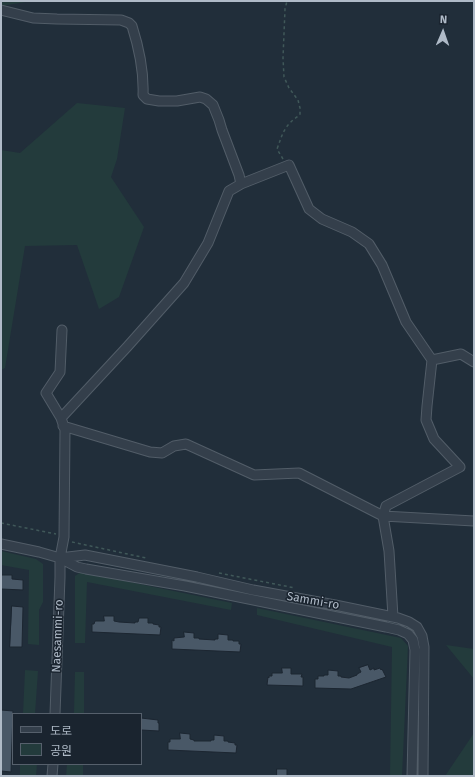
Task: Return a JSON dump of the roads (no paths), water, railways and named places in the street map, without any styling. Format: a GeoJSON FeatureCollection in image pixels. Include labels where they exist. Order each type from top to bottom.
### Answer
{"type":"FeatureCollection","features":[{"type":"Feature","properties":{"kind":"street"},"geometry":{"type":"LineString","coordinates":[[1,10],[32,18],[111,19],[129,22],[132,26],[141,59],[142,95],[147,99],[159,101],[177,101],[200,98],[206,99],[213,105],[241,184]]}},
{"type":"Feature","properties":{"kind":"street"},"geometry":{"type":"LineString","coordinates":[[62,422],[184,283],[208,243],[229,191],[241,184],[289,165],[309,209],[322,219],[352,232],[369,244],[382,265],[406,322],[432,360],[426,420],[434,439],[460,467],[386,506],[383,516],[389,551],[393,616]]}},
{"type":"Feature","properties":{"kind":"street"},"geometry":{"type":"LineString","coordinates":[[62,330],[60,372],[46,393],[62,422],[150,452],[162,453],[174,446],[186,444],[254,474],[299,473],[383,516],[474,521]]}},
{"type":"Feature","properties":{"kind":"street"},"geometry":{"type":"LineString","coordinates":[[432,360],[461,354],[474,362]]}},
{"type":"Feature","properties":{"kind":"street","name":"Naesammi-ro"},"geometry":{"type":"LineString","coordinates":[[55,713],[60,558],[64,537],[65,430],[62,422]]}},
{"type":"Feature","properties":{"kind":"street","name":"Sammi-ro"},"geometry":{"type":"LineString","coordinates":[[1,544],[60,558],[77,567],[86,569],[185,586],[386,626],[408,634],[413,640],[414,650],[412,776]]}},
{"type":"Feature","properties":{"kind":"street","name":"Sammi-ro"},"geometry":{"type":"LineString","coordinates":[[60,558],[85,555],[259,591],[393,616],[409,622],[417,627],[422,636],[424,646],[423,776]]}},
{"type":"Feature","properties":{"kind":"street"},"geometry":{"type":"LineString","coordinates":[[52,776],[53,765]]}}]}
